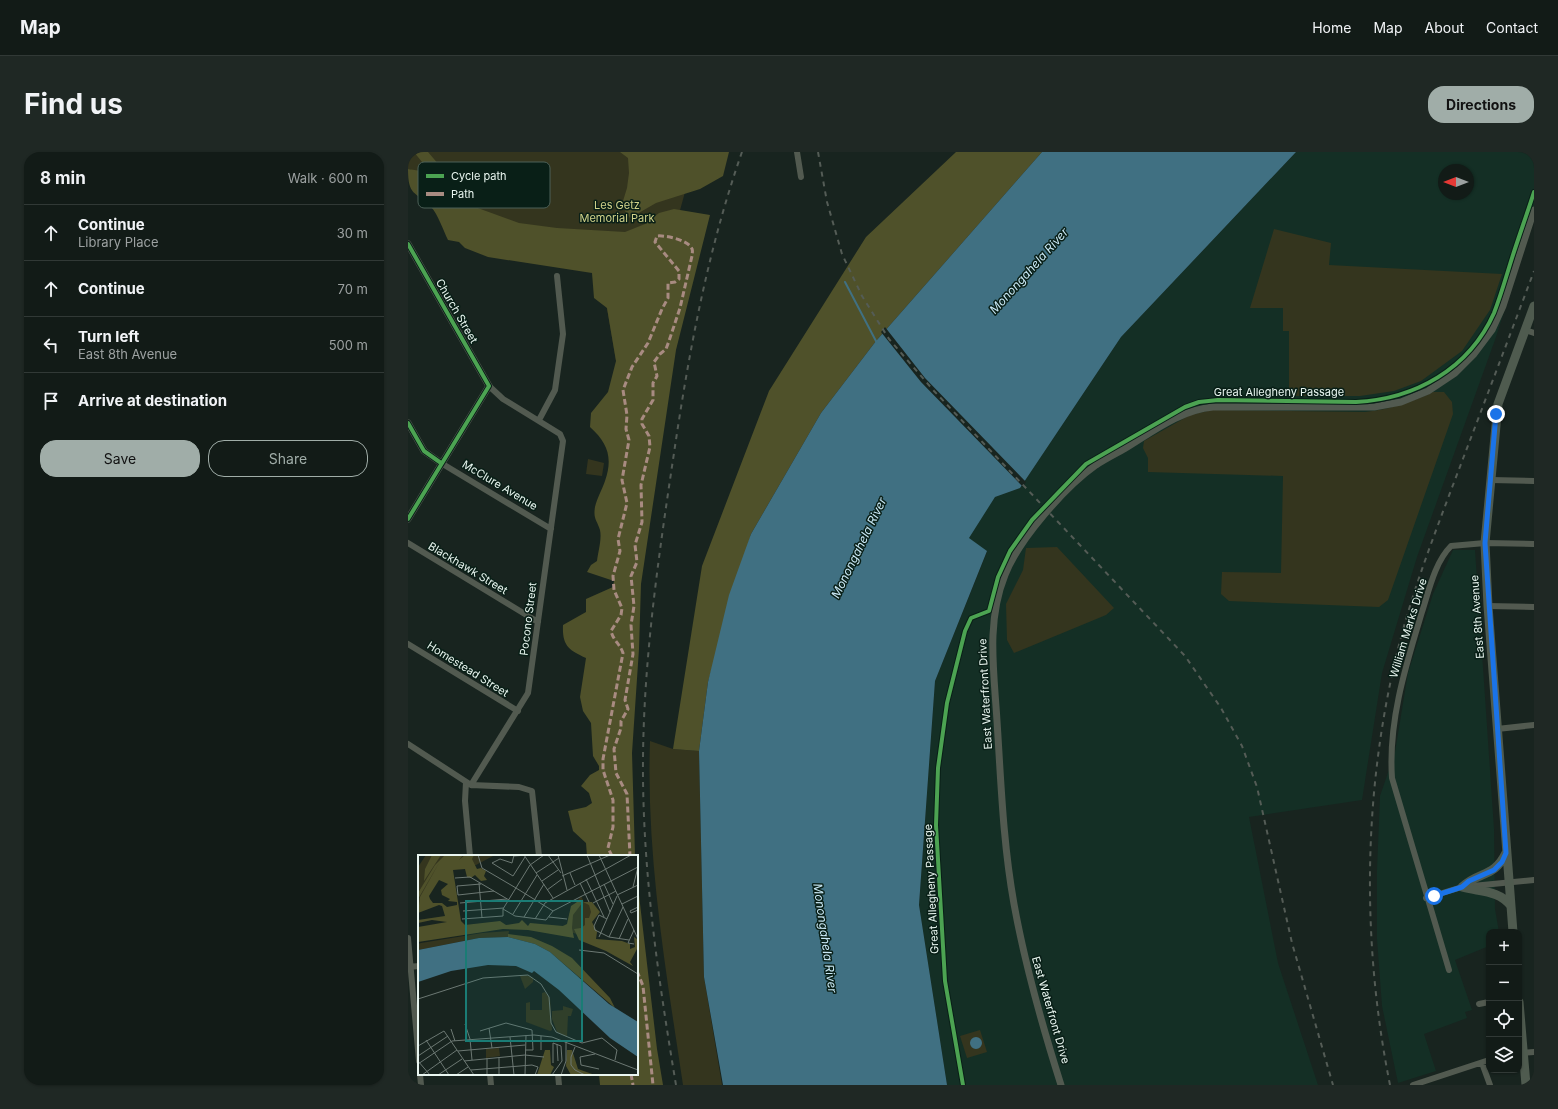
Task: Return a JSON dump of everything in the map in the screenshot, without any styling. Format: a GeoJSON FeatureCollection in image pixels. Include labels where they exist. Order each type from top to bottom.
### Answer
{"type":"FeatureCollection","features":[{"type":"Feature","properties":{"kind":"main road","name":"East 8th Avenue"},"geometry":{"type":"LineString","coordinates":[[1513,929],[1488,606],[1485,543],[1498,404],[1534,306]]}},
{"type":"Feature","properties":{"kind":"main road"},"geometry":{"type":"LineString","coordinates":[[1462,887],[1469,881],[1494,870],[1502,862],[1506,853]]}},
{"type":"Feature","properties":{"kind":"main road"},"geometry":{"type":"LineString","coordinates":[[1462,887],[1498,895],[1506,899],[1511,906]]}},
{"type":"Feature","properties":{"kind":"main road"},"geometry":{"type":"LineString","coordinates":[[1522,1059],[1526,1085]]}},
{"type":"Feature","properties":{"kind":"street"},"geometry":{"type":"LineString","coordinates":[[797,152],[801,177]]}},
{"type":"Feature","properties":{"kind":"street","name":"East Waterfront Drive"},"geometry":{"type":"LineString","coordinates":[[1061,1085],[1041,1024],[1024,952],[1014,903],[1003,822],[991,639],[997,599],[1011,561],[1023,541],[1040,521],[1090,470],[1188,412],[1213,407],[1374,407],[1415,397],[1445,380],[1455,373],[1474,354],[1498,319],[1534,210]]}},
{"type":"Feature","properties":{"kind":"street","name":"Church Street"},"geometry":{"type":"LineString","coordinates":[[408,244],[489,386],[503,399],[560,434],[562,441]]}},
{"type":"Feature","properties":{"kind":"street"},"geometry":{"type":"LineString","coordinates":[[539,420],[555,390],[563,334],[557,276]]}},
{"type":"Feature","properties":{"kind":"street"},"geometry":{"type":"LineString","coordinates":[[1525,330],[1534,333]]}},
{"type":"Feature","properties":{"kind":"street"},"geometry":{"type":"LineString","coordinates":[[408,519],[489,386]]}},
{"type":"Feature","properties":{"kind":"street","name":"McClure Avenue"},"geometry":{"type":"LineString","coordinates":[[408,423],[424,451],[551,529]]}},
{"type":"Feature","properties":{"kind":"street","name":"Pocono Street"},"geometry":{"type":"LineString","coordinates":[[469,783],[518,712],[528,693],[562,441]]}},
{"type":"Feature","properties":{"kind":"street"},"geometry":{"type":"LineString","coordinates":[[1491,480],[1534,481]]}},
{"type":"Feature","properties":{"kind":"street","name":"Blackhawk Street"},"geometry":{"type":"LineString","coordinates":[[408,543],[538,622]]}},
{"type":"Feature","properties":{"kind":"street","name":"William Marks Drive"},"geometry":{"type":"LineString","coordinates":[[1449,970],[1426,898],[1392,778],[1391,752],[1404,673],[1427,597],[1443,554],[1451,546],[1485,543],[1534,544]]}},
{"type":"Feature","properties":{"kind":"street"},"geometry":{"type":"LineString","coordinates":[[1488,606],[1534,607]]}},
{"type":"Feature","properties":{"kind":"street","name":"Homestead Street"},"geometry":{"type":"LineString","coordinates":[[408,644],[518,712]]}},
{"type":"Feature","properties":{"kind":"street"},"geometry":{"type":"LineString","coordinates":[[1497,729],[1534,725]]}},
{"type":"Feature","properties":{"kind":"street"},"geometry":{"type":"LineString","coordinates":[[408,744],[469,783],[519,787],[532,791],[539,855]]}},
{"type":"Feature","properties":{"kind":"street"},"geometry":{"type":"LineString","coordinates":[[469,783],[465,801],[470,855]]}},
{"type":"Feature","properties":{"kind":"street"},"geometry":{"type":"LineString","coordinates":[[1426,898],[1462,887],[1534,880]]}},
{"type":"Feature","properties":{"kind":"street"},"geometry":{"type":"LineString","coordinates":[[408,938],[409,967],[418,1051]]}},
{"type":"Feature","properties":{"kind":"street"},"geometry":{"type":"LineString","coordinates":[[1479,1004],[1486,1003]]}},
{"type":"Feature","properties":{"kind":"street"},"geometry":{"type":"LineString","coordinates":[[1522,1053],[1534,1052]]}},
{"type":"Feature","properties":{"kind":"street"},"geometry":{"type":"LineString","coordinates":[[1413,1085],[1486,1061]]}},
{"type":"Feature","properties":{"kind":"street"},"geometry":{"type":"LineString","coordinates":[[1482,1063],[1490,1085]]}},
{"type":"Feature","properties":{"kind":"street"},"geometry":{"type":"LineString","coordinates":[[420,1075],[421,1085]]}},
{"type":"Feature","properties":{"kind":"shaded area"},"geometry":{"type":"Polygon","coordinates":[[[1296,152],[1534,152],[1534,218],[1496,337],[1417,557],[1382,673],[1362,800],[1249,817],[1278,963],[1318,1085],[947,1085],[919,905],[935,681],[987,552],[968,538],[995,497],[1020,488],[1121,337],[1296,152]]]}},
{"type":"Feature","properties":{"kind":"shaded area"},"geometry":{"type":"Polygon","coordinates":[[[1453,550],[1475,550],[1494,829],[1495,909],[1498,929],[1486,929],[1486,947],[1455,960],[1472,1010],[1465,1012],[1467,1018],[1424,1034],[1436,1071],[1398,1083],[1382,1006],[1377,939],[1377,870],[1380,796],[1395,752],[1408,673],[1433,594],[1453,550]]]}},
{"type":"Feature","properties":{"kind":"green space","name":"Les Getz Memorial Park"},"geometry":{"type":"Polygon","coordinates":[[[408,152],[696,152],[665,265],[616,361],[600,268],[557,266],[469,208],[550,208],[550,162],[418,162],[418,174],[408,169],[408,152]]]}},
{"type":"Feature","properties":{"kind":"green space"},"geometry":{"type":"Polygon","coordinates":[[[414,152],[428,152],[437,162],[422,162],[414,152]]]}},
{"type":"Feature","properties":{"kind":"green space"},"geometry":{"type":"Polygon","coordinates":[[[620,152],[729,152],[723,176],[700,189],[656,203],[630,218],[625,211],[623,201],[629,173],[628,158],[620,152]]]}},
{"type":"Feature","properties":{"kind":"green space"},"geometry":{"type":"Polygon","coordinates":[[[956,152],[1042,152],[876,341],[821,413],[751,534],[708,682],[699,751],[673,749],[702,566],[769,391],[866,237],[956,152]]]}},
{"type":"Feature","properties":{"kind":"green space"},"geometry":{"type":"Polygon","coordinates":[[[408,169],[418,171],[418,196],[411,189],[409,184],[408,169]]]}},
{"type":"Feature","properties":{"kind":"green space"},"geometry":{"type":"Polygon","coordinates":[[[432,208],[478,208],[519,223],[557,228],[625,232],[645,224],[659,213],[674,209],[710,215],[676,350],[641,584],[639,649],[632,753],[635,855],[587,855],[586,843],[573,831],[568,811],[586,807],[592,803],[589,793],[581,786],[590,775],[599,770],[599,766],[593,756],[591,723],[583,711],[580,697],[586,658],[571,650],[565,643],[563,625],[586,612],[586,599],[613,587],[614,581],[587,572],[591,565],[597,561],[600,530],[595,517],[595,507],[605,481],[609,465],[609,458],[605,445],[590,427],[591,413],[608,392],[616,361],[607,308],[594,298],[592,273],[488,257],[465,248],[459,242],[448,240],[432,208]]]}},
{"type":"Feature","properties":{"kind":"green space"},"geometry":{"type":"Polygon","coordinates":[[[1274,229],[1331,243],[1329,265],[1502,274],[1490,310],[1462,351],[1421,381],[1394,391],[1360,396],[1289,396],[1289,331],[1283,331],[1283,308],[1250,308],[1274,229]]]}},
{"type":"Feature","properties":{"kind":"green space"},"geometry":{"type":"Polygon","coordinates":[[[1433,392],[1444,392],[1452,402],[1453,414],[1388,600],[1379,607],[1229,601],[1221,594],[1222,572],[1281,573],[1283,476],[1148,472],[1148,458],[1143,448],[1144,441],[1190,415],[1212,410],[1365,412],[1400,405],[1433,392]]]}},
{"type":"Feature","properties":{"kind":"green space"},"geometry":{"type":"Polygon","coordinates":[[[588,459],[604,463],[602,476],[586,474],[588,459]]]}},
{"type":"Feature","properties":{"kind":"green space"},"geometry":{"type":"Polygon","coordinates":[[[1057,547],[1114,608],[1106,615],[1014,653],[1007,640],[1006,604],[1023,570],[1026,548],[1057,547]]]}},
{"type":"Feature","properties":{"kind":"green space"},"geometry":{"type":"Polygon","coordinates":[[[650,741],[673,749],[699,751],[704,977],[722,1085],[683,1085],[664,957],[654,871],[651,828],[650,741]]]}},
{"type":"Feature","properties":{"kind":"green space"},"geometry":{"type":"Polygon","coordinates":[[[638,887],[657,1049],[663,1085],[600,1085],[599,1075],[638,1075],[638,887]]]}},
{"type":"Feature","properties":{"kind":"green space"},"geometry":{"type":"Polygon","coordinates":[[[980,1030],[987,1052],[967,1058],[960,1036],[980,1030]]]}},
{"type":"Feature","properties":{"kind":"water","name":"Monongahela River"},"geometry":{"type":"Polygon","coordinates":[[[1042,152],[1296,152],[1121,337],[1020,488],[995,497],[969,538],[987,551],[935,681],[919,905],[947,1085],[723,1085],[704,977],[699,751],[708,682],[729,595],[751,534],[821,413],[876,341],[1042,152]]]}},
{"type":"Feature","properties":{"kind":"water"},"geometry":{"type":"Polygon","coordinates":[[[976,1037],[980,1039],[982,1043],[980,1047],[976,1049],[972,1047],[970,1043],[972,1039],[976,1037]]]}},
{"type":"Feature","properties":{"kind":"pier"},"geometry":{"type":"Polygon","coordinates":[[[885,327],[925,378],[1026,482],[1023,487],[921,382],[881,332],[885,327]]]}},
{"type":"Feature","properties":{"kind":"waterway"},"geometry":{"type":"LineString","coordinates":[[845,282],[877,343]]}},
{"type":"Feature","properties":{"kind":"railway"},"geometry":{"type":"LineString","coordinates":[[676,1085],[658,970],[649,894],[643,778],[645,696],[657,574],[686,377],[709,263],[742,152]]}},
{"type":"Feature","properties":{"kind":"railway"},"geometry":{"type":"LineString","coordinates":[[818,152],[827,202],[842,254],[862,296],[889,339],[934,391],[1185,656],[1221,708],[1242,746],[1257,787],[1292,943],[1333,1085]]}},
{"type":"Feature","properties":{"kind":"railway"},"geometry":{"type":"LineString","coordinates":[[1390,1085],[1374,975],[1370,864],[1378,754],[1387,699],[1399,645],[1424,564],[1534,271]]}},
{"type":"Feature","properties":{"kind":"marked path"},"geometry":{"type":"LineString","coordinates":[[612,855],[608,848],[613,827],[613,800],[603,770],[603,759],[623,653],[611,631],[621,615],[622,608],[614,590],[613,576],[620,551],[618,539],[627,503],[622,480],[629,440],[626,429],[627,415],[623,390],[632,367],[648,343],[668,298],[668,283],[675,282],[679,279],[679,271],[655,242],[657,236],[661,236],[671,237],[686,243],[692,249],[692,256],[680,308],[669,341],[666,349],[654,362],[657,376],[653,383],[653,400],[642,419],[642,424],[649,436],[650,447],[641,485],[642,522],[635,545],[637,562],[631,576],[634,606],[631,625],[633,654],[625,700],[628,709],[621,721],[621,728],[614,749],[616,773],[627,794],[630,855]]}},
{"type":"Feature","properties":{"kind":"marked path"},"geometry":{"type":"LineString","coordinates":[[638,974],[643,986],[653,1085]]}},
{"type":"Feature","properties":{"kind":"marked path"},"geometry":{"type":"LineString","coordinates":[[631,1075],[633,1085]]}},
{"type":"Feature","properties":{"kind":"cycle path","name":"Great Allegheny Passage"},"geometry":{"type":"LineString","coordinates":[[963,1085],[945,981],[936,825],[938,768],[947,703],[965,631],[971,618],[989,611],[998,577],[1010,551],[1032,520],[1086,464],[1185,407],[1199,402],[1218,400],[1356,402],[1378,400],[1399,395],[1438,377],[1455,365],[1470,350],[1483,333],[1494,313],[1534,192]]}},
{"type":"Feature","properties":{"kind":"cycle path"},"geometry":{"type":"LineString","coordinates":[[408,244],[489,386],[408,519]]}},
{"type":"Feature","properties":{"kind":"cycle path"},"geometry":{"type":"LineString","coordinates":[[408,423],[424,451],[441,463]]}},
{"type":"Feature","properties":{"kind":"route"},"geometry":{"type":"LineString","coordinates":[[1434,896],[1448,890],[1462,887],[1469,881],[1494,870],[1502,862],[1506,853],[1488,606],[1485,543],[1496,414]]}}]}
